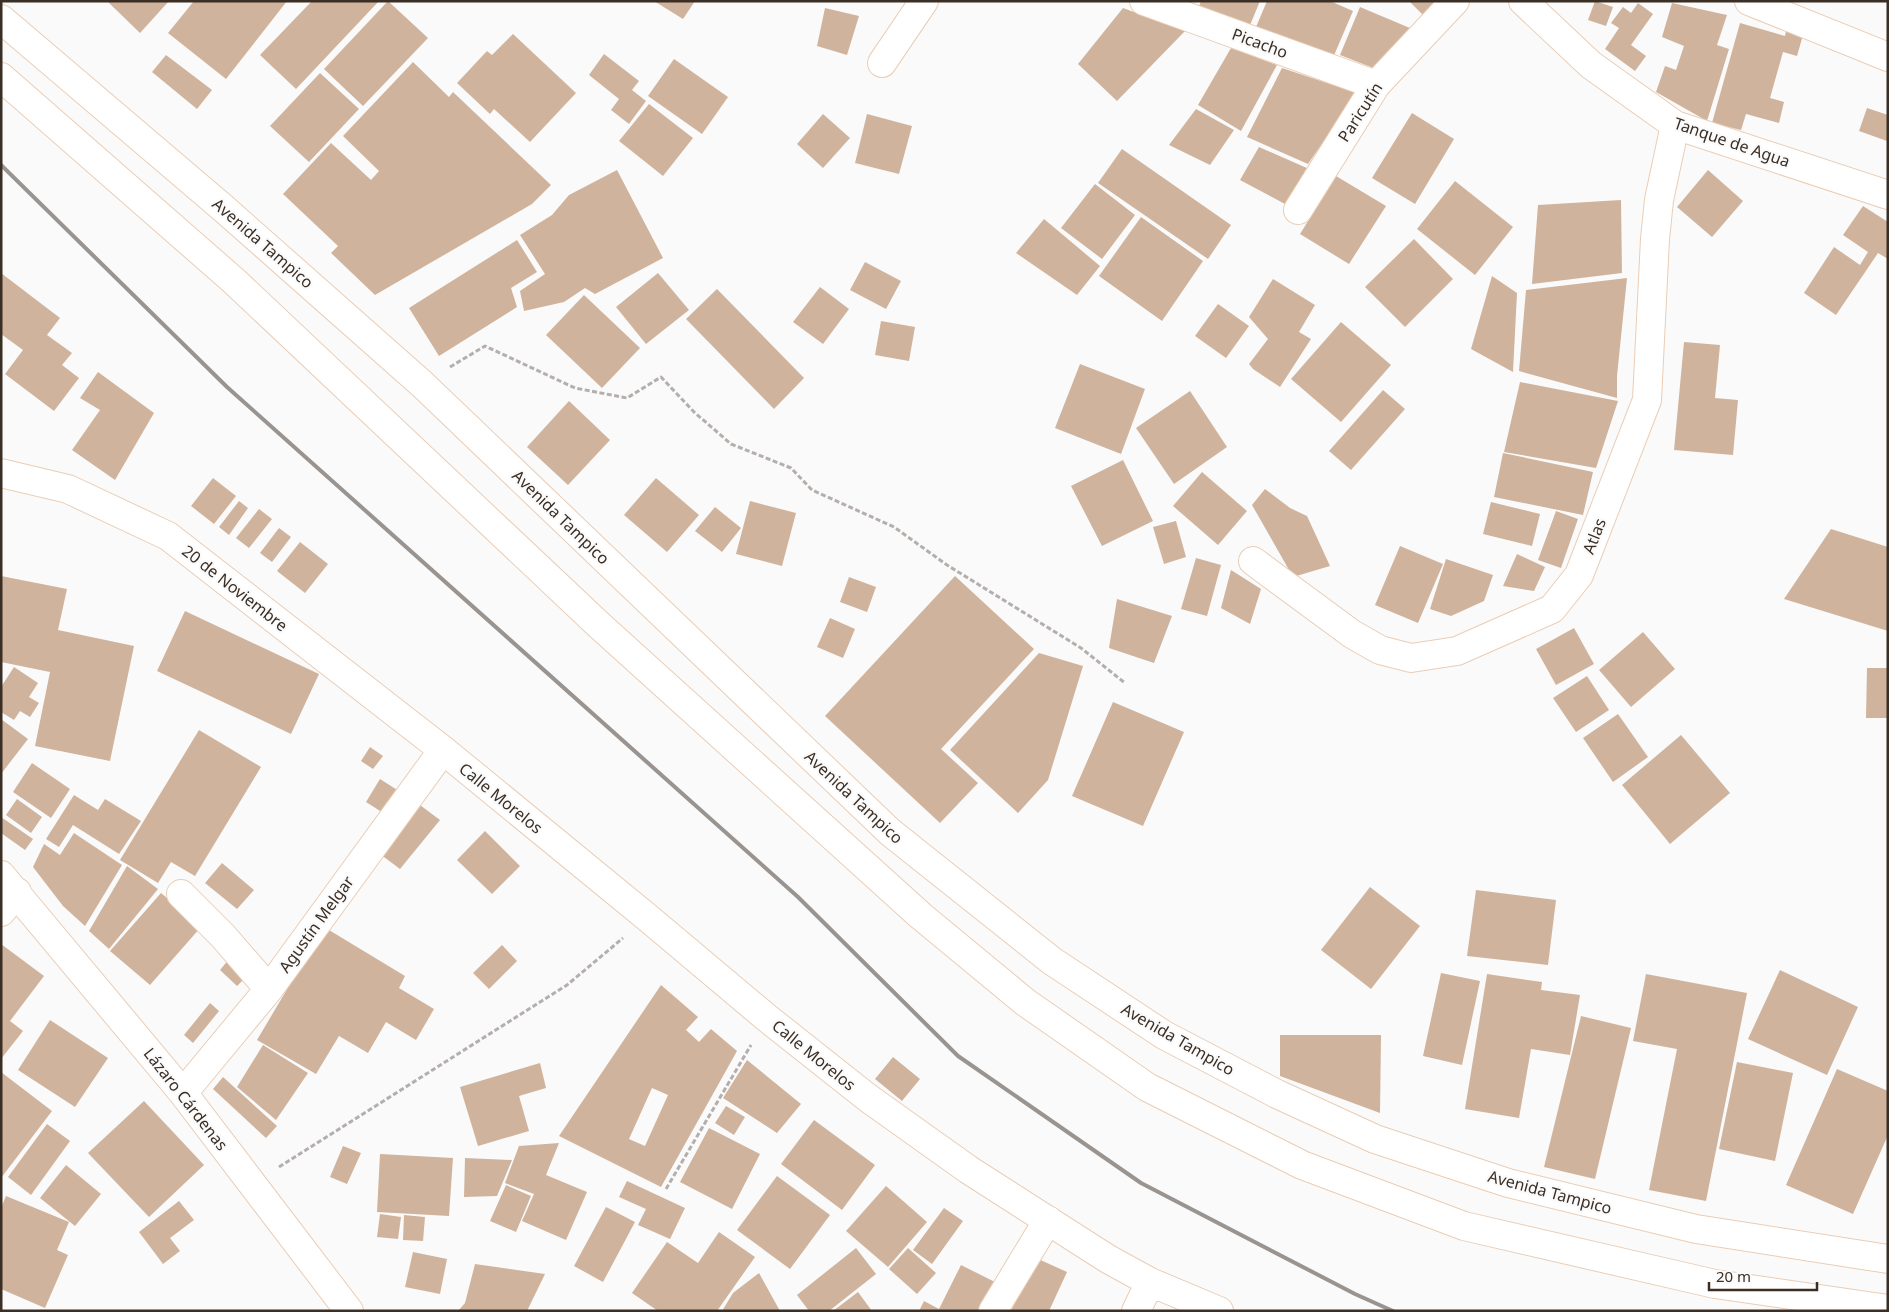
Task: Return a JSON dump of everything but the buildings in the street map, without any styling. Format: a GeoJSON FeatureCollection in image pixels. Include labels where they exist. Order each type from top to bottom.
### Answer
{"type":"FeatureCollection","features":[{"type":"Feature","properties":{"kind":"street"},"geometry":{"type":"LineString","coordinates":[[882,63],[924,1]]}},
{"type":"Feature","properties":{"kind":"street","name":"Picacho"},"geometry":{"type":"LineString","coordinates":[[1144,1],[1376,85]]}},
{"type":"Feature","properties":{"kind":"street","name":"Paricutín"},"geometry":{"type":"LineString","coordinates":[[1298,210],[1376,85],[1455,1]]}},
{"type":"Feature","properties":{"kind":"street","name":"Tanque de Agua"},"geometry":{"type":"LineString","coordinates":[[1523,1],[1591,65],[1675,125],[1888,195]]}},
{"type":"Feature","properties":{"kind":"street"},"geometry":{"type":"LineString","coordinates":[[1749,1],[1888,57]]}},
{"type":"Feature","properties":{"kind":"street","name":"Avenida Tampico"},"geometry":{"type":"LineString","coordinates":[[1,19],[223,208],[422,384],[890,832],[1052,961],[1164,1035],[1277,1094],[1375,1138],[1508,1183],[1696,1229],[1888,1259]]}},
{"type":"Feature","properties":{"kind":"street"},"geometry":{"type":"LineString","coordinates":[[1,77],[234,281],[599,624],[921,916],[1025,1002],[1147,1087],[1302,1165],[1464,1226],[1715,1284],[1888,1309]]}},
{"type":"Feature","properties":{"kind":"street","name":"Atlas"},"geometry":{"type":"LineString","coordinates":[[1253,562],[1352,634],[1380,650],[1411,658],[1457,651],[1552,609],[1580,575],[1647,400],[1655,239],[1659,200],[1675,125]]}},
{"type":"Feature","properties":{"kind":"street","name":"20 de Noviembre"},"geometry":{"type":"LineString","coordinates":[[1,473],[68,489],[168,536],[442,750]]}},
{"type":"Feature","properties":{"kind":"street","name":"Calle Morelos"},"geometry":{"type":"LineString","coordinates":[[442,750],[767,1018],[876,1104],[968,1170],[1108,1258],[1150,1282],[1219,1311]]}},
{"type":"Feature","properties":{"kind":"street","name":"Agustín Melgar"},"geometry":{"type":"LineString","coordinates":[[183,1093],[269,989],[442,750]]}},
{"type":"Feature","properties":{"kind":"street","name":"Lázaro Cárdenas"},"geometry":{"type":"LineString","coordinates":[[7,893],[183,1093],[346,1309]]}},
{"type":"Feature","properties":{"kind":"street"},"geometry":{"type":"LineString","coordinates":[[181,894],[222,936],[269,989]]}},
{"type":"Feature","properties":{"kind":"street"},"geometry":{"type":"LineString","coordinates":[[993,1311],[1048,1220]]}},
{"type":"Feature","properties":{"kind":"street"},"geometry":{"type":"LineString","coordinates":[[1136,1311],[1150,1282]]}},
{"type":"Feature","properties":{"kind":"path"},"geometry":{"type":"LineString","coordinates":[[422,384],[485,346],[575,388],[627,398],[661,377],[694,412],[731,444],[791,468],[812,490],[894,528],[947,565],[1081,648],[1126,683]]}},
{"type":"Feature","properties":{"kind":"path"},"geometry":{"type":"LineString","coordinates":[[253,1184],[567,985],[648,918]]}},
{"type":"Feature","properties":{"kind":"path"},"geometry":{"type":"LineString","coordinates":[[666,1189],[767,1018]]}},
{"type":"Feature","properties":{"kind":"railway"},"geometry":{"type":"LineString","coordinates":[[1,165],[227,387],[798,897],[958,1056],[1141,1183],[1355,1294],[1393,1311]]}}]}
